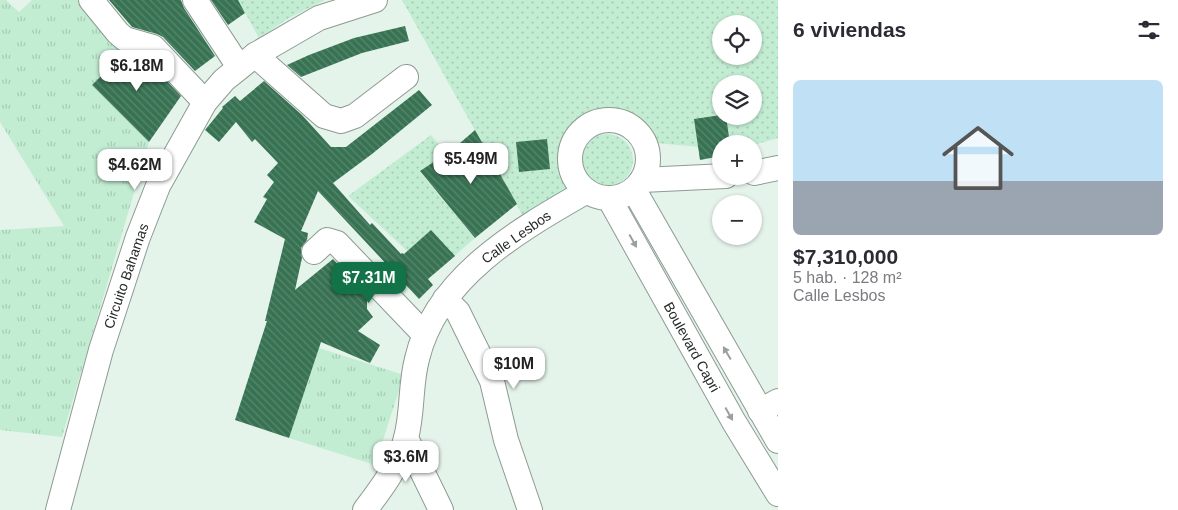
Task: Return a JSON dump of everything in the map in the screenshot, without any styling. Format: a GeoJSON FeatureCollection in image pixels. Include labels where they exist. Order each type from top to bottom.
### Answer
{"type":"FeatureCollection","features":[{"type":"Feature","properties":{"kind":"street"},"geometry":{"type":"LineString","coordinates":[[91,0],[118,33],[126,39],[153,46],[205,102]]}},
{"type":"Feature","properties":{"kind":"street"},"geometry":{"type":"LineString","coordinates":[[195,0],[247,61],[324,116],[340,121],[355,116],[406,77]]}},
{"type":"Feature","properties":{"kind":"street","name":"Circuito Bahamas"},"geometry":{"type":"LineString","coordinates":[[58,510],[101,350],[138,237],[158,186],[182,140],[205,102],[224,80],[247,61],[319,18],[375,0]]}},
{"type":"Feature","properties":{"kind":"street"},"geometry":{"type":"LineString","coordinates":[[602,121],[615,121],[627,124],[638,132],[645,142],[648,155],[647,168],[638,185],[622,196],[609,198],[587,191],[575,177],[570,158],[573,145],[580,134],[590,126],[602,121]]}},
{"type":"Feature","properties":{"kind":"street"},"geometry":{"type":"LineString","coordinates":[[762,171],[778,168]]}},
{"type":"Feature","properties":{"kind":"street"},"geometry":{"type":"LineString","coordinates":[[638,185],[712,177]]}},
{"type":"Feature","properties":{"kind":"street","name":"Boulevard Capri"},"geometry":{"type":"LineString","coordinates":[[638,185],[769,406],[778,441]]}},
{"type":"Feature","properties":{"kind":"street","name":"Calle Lesbos"},"geometry":{"type":"LineString","coordinates":[[365,510],[395,465],[406,438],[416,361],[424,334],[445,299],[480,261],[518,233],[587,191]]}},
{"type":"Feature","properties":{"kind":"street","name":"Boulevard Capri"},"geometry":{"type":"LineString","coordinates":[[609,198],[734,422],[778,494]]}},
{"type":"Feature","properties":{"kind":"street"},"geometry":{"type":"LineString","coordinates":[[314,252],[327,240],[337,243],[424,334]]}},
{"type":"Feature","properties":{"kind":"street"},"geometry":{"type":"LineString","coordinates":[[445,299],[458,312],[492,381],[506,440],[530,510]]}},
{"type":"Feature","properties":{"kind":"street"},"geometry":{"type":"LineString","coordinates":[[406,438],[441,510]]}},
{"type":"Feature","properties":{"kind":"green space"},"geometry":{"type":"Polygon","coordinates":[[[0,0],[6,0],[19,12],[32,0],[86,0],[124,52],[114,54],[105,63],[109,67],[92,85],[149,142],[62,437],[0,430],[0,230],[64,226],[0,122],[0,0]]]}},
{"type":"Feature","properties":{"kind":"green space"},"geometry":{"type":"Polygon","coordinates":[[[238,0],[325,0],[289,18],[259,38],[238,0]]]}},
{"type":"Feature","properties":{"kind":"green space"},"geometry":{"type":"Polygon","coordinates":[[[402,0],[778,0],[778,138],[762,143],[762,135],[712,135],[712,148],[645,142],[632,128],[617,121],[603,121],[590,125],[579,135],[573,148],[572,164],[577,183],[524,218],[402,0]]]}},
{"type":"Feature","properties":{"kind":"green space"},"geometry":{"type":"Polygon","coordinates":[[[602,134],[612,134],[626,141],[633,155],[633,165],[626,179],[612,186],[602,186],[592,182],[585,175],[581,165],[581,155],[585,145],[592,138],[602,134]]]}},
{"type":"Feature","properties":{"kind":"green space"},"geometry":{"type":"Polygon","coordinates":[[[431,135],[446,153],[420,172],[475,238],[433,275],[348,196],[431,135]]]}},
{"type":"Feature","properties":{"kind":"green space"},"geometry":{"type":"Polygon","coordinates":[[[319,348],[404,375],[375,465],[289,438],[319,348]]]}},
{"type":"Feature","properties":{"kind":"building"},"geometry":{"type":"Polygon","coordinates":[[[109,0],[181,0],[184,8],[215,56],[195,71],[163,37],[132,27],[109,0]]]}},
{"type":"Feature","properties":{"kind":"building"},"geometry":{"type":"Polygon","coordinates":[[[211,0],[238,0],[245,13],[228,25],[211,0]]]}},
{"type":"Feature","properties":{"kind":"building"},"geometry":{"type":"Polygon","coordinates":[[[405,26],[409,41],[362,53],[301,77],[287,65],[354,38],[405,26]]]}},
{"type":"Feature","properties":{"kind":"building"},"geometry":{"type":"Polygon","coordinates":[[[122,52],[146,59],[181,96],[149,142],[92,85],[109,68],[105,63],[114,54],[122,52]]]}},
{"type":"Feature","properties":{"kind":"building"},"geometry":{"type":"Polygon","coordinates":[[[264,81],[302,115],[331,147],[346,147],[419,90],[432,105],[333,183],[370,225],[372,223],[401,254],[404,254],[431,230],[455,256],[428,279],[433,285],[419,299],[318,191],[301,231],[308,233],[307,240],[301,248],[302,258],[295,290],[333,259],[367,295],[367,309],[373,317],[358,331],[380,345],[370,363],[321,342],[289,438],[235,420],[267,321],[265,321],[285,239],[254,222],[267,199],[263,197],[274,182],[267,175],[278,163],[255,139],[252,142],[236,122],[219,142],[205,130],[222,107],[235,96],[240,101],[264,81]]]}},
{"type":"Feature","properties":{"kind":"building"},"geometry":{"type":"Polygon","coordinates":[[[712,116],[712,125],[727,125],[729,135],[712,135],[712,158],[700,160],[694,119],[712,116]]]}},
{"type":"Feature","properties":{"kind":"building"},"geometry":{"type":"Polygon","coordinates":[[[475,130],[517,204],[475,238],[420,171],[452,150],[475,130]]]}},
{"type":"Feature","properties":{"kind":"building"},"geometry":{"type":"Polygon","coordinates":[[[547,139],[550,169],[519,172],[516,142],[547,139]]]}}]}
